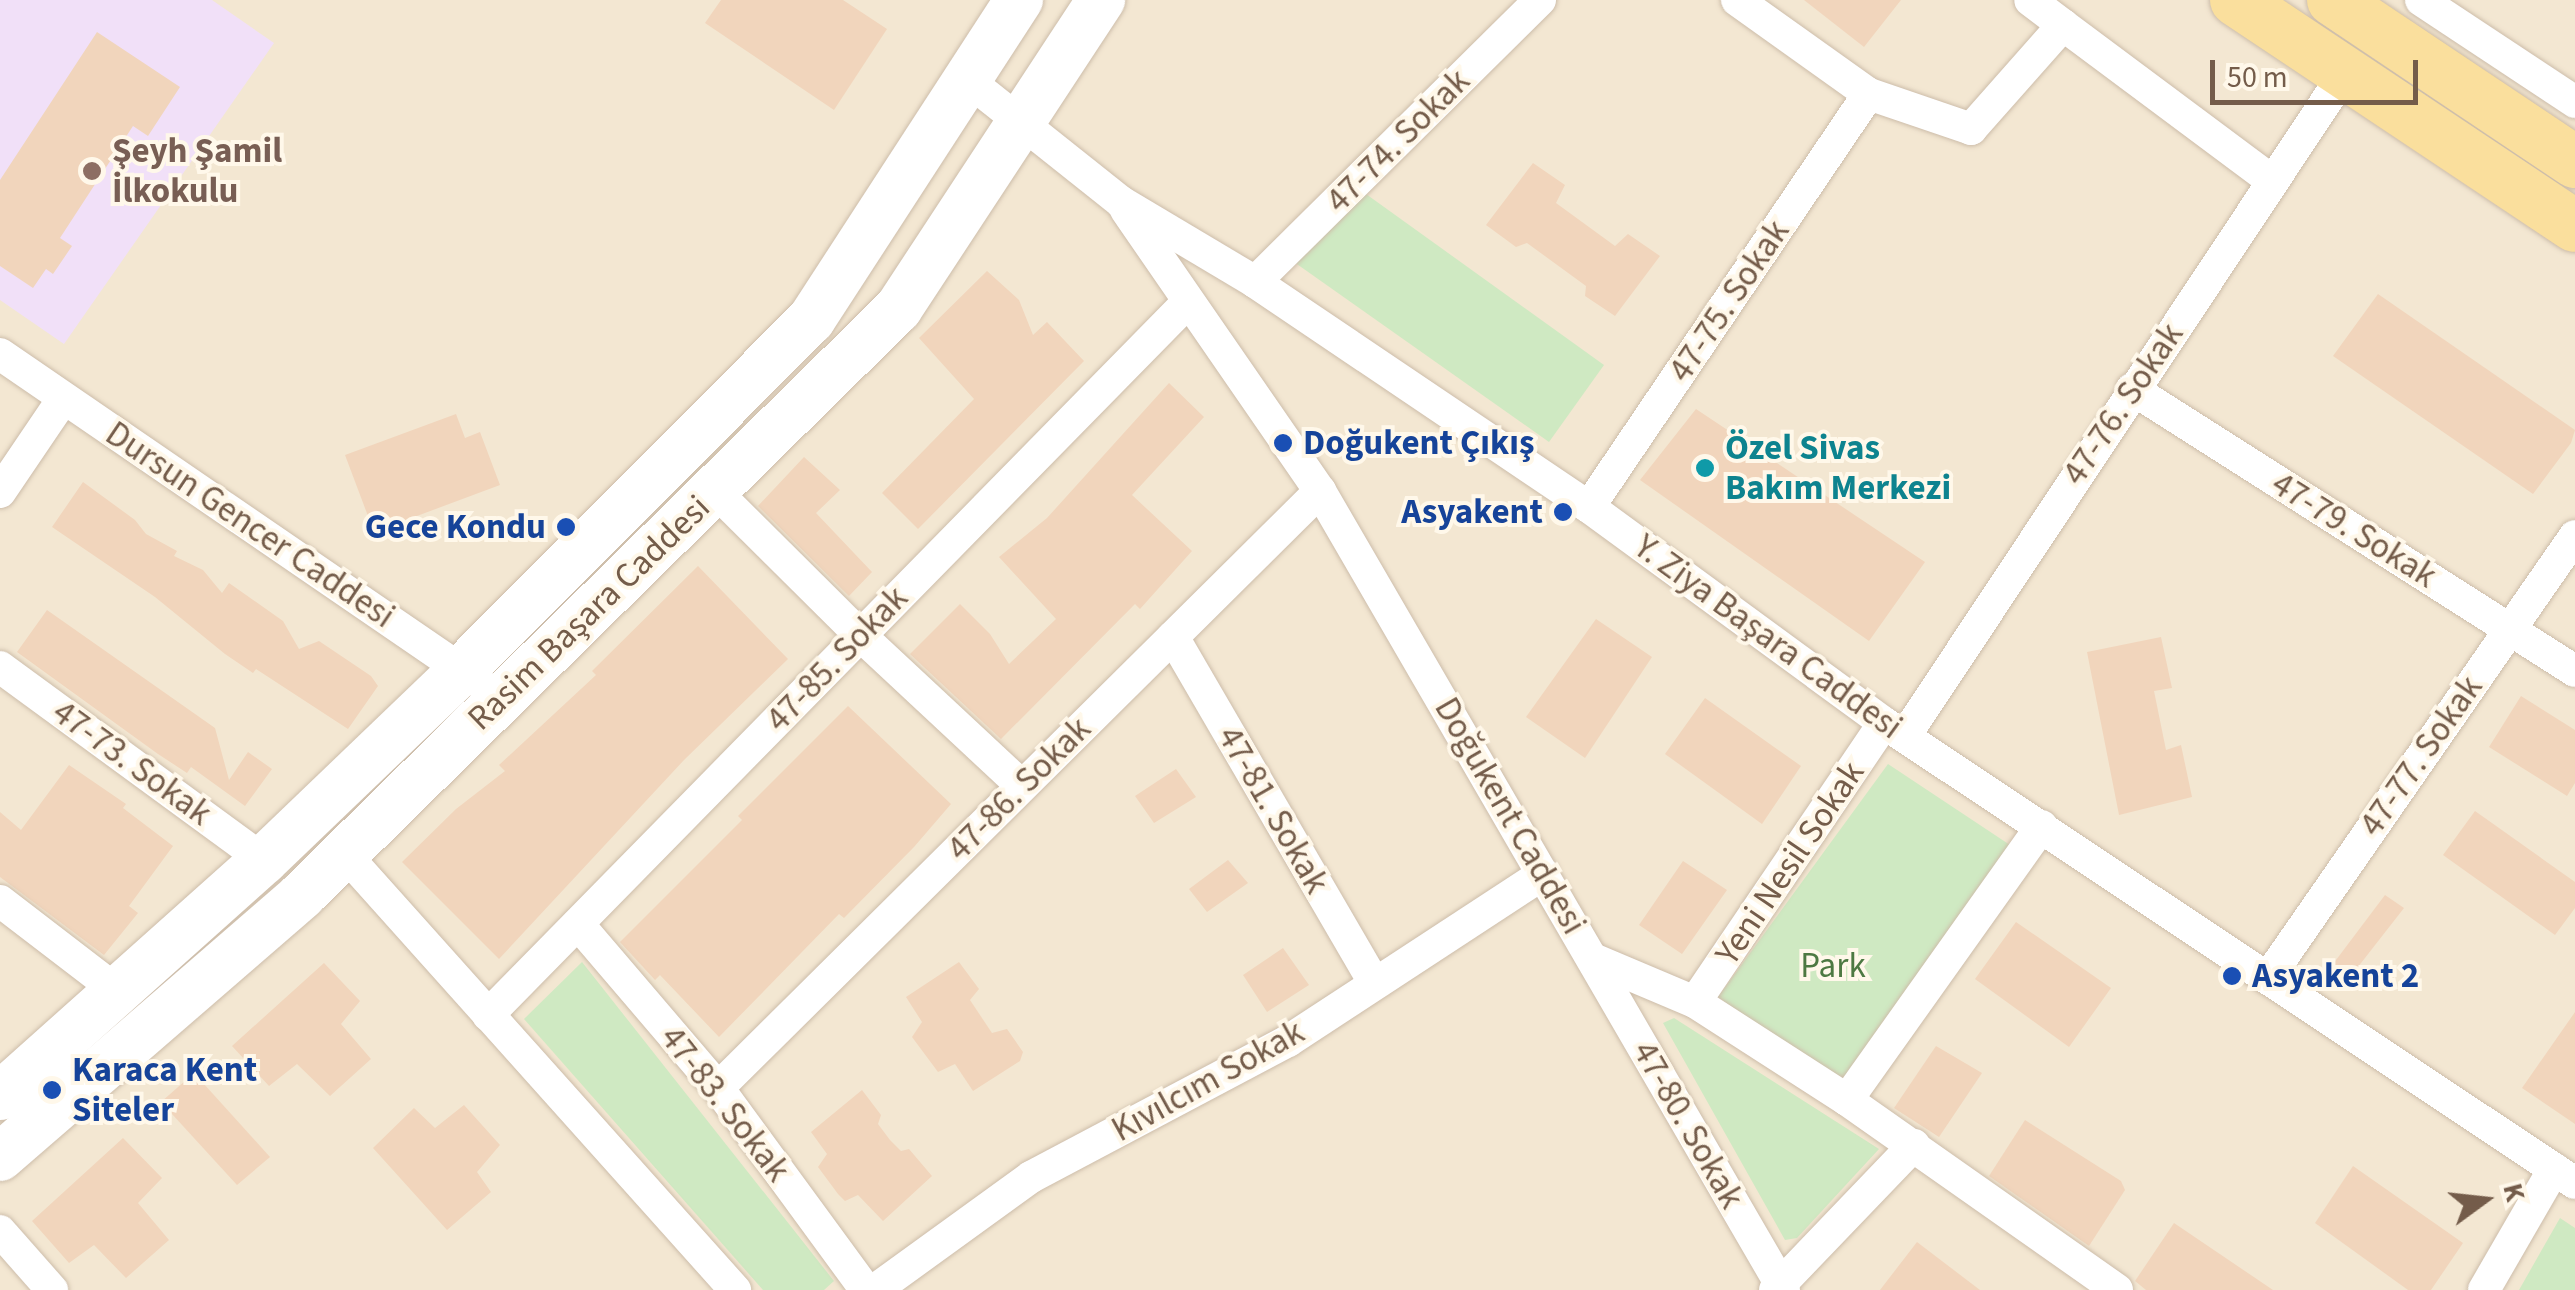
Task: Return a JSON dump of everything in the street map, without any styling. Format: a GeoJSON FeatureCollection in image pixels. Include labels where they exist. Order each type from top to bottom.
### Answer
{"type":"FeatureCollection","features":[{"type":"Feature","properties":{"kind":"main road"},"geometry":{"type":"LineString","coordinates":[[2236,0],[2575,226]]}},
{"type":"Feature","properties":{"kind":"main road"},"geometry":{"type":"LineString","coordinates":[[2333,0],[2575,162]]}},
{"type":"Feature","properties":{"kind":"street","name":"Rasim Başara Caddesi"},"geometry":{"type":"LineString","coordinates":[[0,1096],[264,860],[463,669],[811,320],[1019,0]]}},
{"type":"Feature","properties":{"kind":"street","name":"Rasim Başara Caddesi"},"geometry":{"type":"LineString","coordinates":[[0,1157],[302,894],[898,310],[1101,0]]}},
{"type":"Feature","properties":{"kind":"street","name":"47-74. Sokak"},"geometry":{"type":"LineString","coordinates":[[1255,282],[1540,0]]}},
{"type":"Feature","properties":{"kind":"street"},"geometry":{"type":"LineString","coordinates":[[1738,0],[1869,94],[1971,129],[2063,25]]}},
{"type":"Feature","properties":{"kind":"street"},"geometry":{"type":"LineString","coordinates":[[2030,0],[2272,181]]}},
{"type":"Feature","properties":{"kind":"street"},"geometry":{"type":"LineString","coordinates":[[2421,0],[2575,102]]}},
{"type":"Feature","properties":{"kind":"street","name":"47-76. Sokak"},"geometry":{"type":"LineString","coordinates":[[1894,730],[2132,389],[2345,72]]}},
{"type":"Feature","properties":{"kind":"street","name":"Y. Ziya Başara Caddesi"},"geometry":{"type":"LineString","coordinates":[[969,80],[1122,202],[1255,282],[1589,508],[1894,730],[2565,1176]]}},
{"type":"Feature","properties":{"kind":"street","name":"47-75. Sokak"},"geometry":{"type":"LineString","coordinates":[[1589,508],[1869,94]]}},
{"type":"Feature","properties":{"kind":"street","name":"Doğukent Caddesi"},"geometry":{"type":"LineString","coordinates":[[1122,202],[1187,303],[1320,491],[1593,958],[1695,1002],[1847,1100],[2117,1290]]}},
{"type":"Feature","properties":{"kind":"street","name":"47-85. Sokak"},"geometry":{"type":"LineString","coordinates":[[488,1015],[1187,303]]}},
{"type":"Feature","properties":{"kind":"street","name":"Dursun Gencer Caddesi"},"geometry":{"type":"LineString","coordinates":[[0,354],[463,669],[498,699]]}},
{"type":"Feature","properties":{"kind":"street","name":"47-79. Sokak"},"geometry":{"type":"LineString","coordinates":[[2132,389],[2575,671]]}},
{"type":"Feature","properties":{"kind":"street"},"geometry":{"type":"LineString","coordinates":[[0,492],[63,400]]}},
{"type":"Feature","properties":{"kind":"street"},"geometry":{"type":"LineString","coordinates":[[716,491],[860,635],[1022,786]]}},
{"type":"Feature","properties":{"kind":"street","name":"47-86. Sokak"},"geometry":{"type":"LineString","coordinates":[[718,1088],[1320,491]]}},
{"type":"Feature","properties":{"kind":"street","name":"47-77. Sokak"},"geometry":{"type":"LineString","coordinates":[[2268,978],[2575,536]]}},
{"type":"Feature","properties":{"kind":"street","name":"47-81. Sokak"},"geometry":{"type":"LineString","coordinates":[[1172,638],[1374,982]]}},
{"type":"Feature","properties":{"kind":"street","name":"47-73. Sokak"},"geometry":{"type":"LineString","coordinates":[[0,667],[264,860]]}},
{"type":"Feature","properties":{"kind":"street","name":"Yeni Nesil Sokak"},"geometry":{"type":"LineString","coordinates":[[1695,1002],[1894,730]]}},
{"type":"Feature","properties":{"kind":"street"},"geometry":{"type":"LineString","coordinates":[[1847,1100],[2042,826]]}},
{"type":"Feature","properties":{"kind":"street"},"geometry":{"type":"LineString","coordinates":[[343,852],[734,1290]]}},
{"type":"Feature","properties":{"kind":"street","name":"Kıvılcım Sokak"},"geometry":{"type":"LineString","coordinates":[[875,1290],[1031,1177],[1288,1042],[1543,874]]}},
{"type":"Feature","properties":{"kind":"street"},"geometry":{"type":"LineString","coordinates":[[0,901],[116,990]]}},
{"type":"Feature","properties":{"kind":"street","name":"47-83. Sokak"},"geometry":{"type":"LineString","coordinates":[[578,924],[718,1088],[866,1290]]}},
{"type":"Feature","properties":{"kind":"street","name":"47-80. Sokak"},"geometry":{"type":"LineString","coordinates":[[1593,958],[1779,1288]]}},
{"type":"Feature","properties":{"kind":"street"},"geometry":{"type":"LineString","coordinates":[[1779,1288],[1914,1146]]}},
{"type":"Feature","properties":{"kind":"street"},"geometry":{"type":"LineString","coordinates":[[2484,1290],[2565,1176]]}},
{"type":"Feature","properties":{"kind":"street"},"geometry":{"type":"LineString","coordinates":[[0,1230],[52,1290]]}},
{"type":"Feature","properties":{"kind":"shaded area"},"geometry":{"type":"Polygon","coordinates":[[[0,0],[2575,0],[2575,1290],[0,1290],[0,0]]]}},
{"type":"Feature","properties":{"kind":"shaded area","name":"Şeyh Şamil İlkokulu"},"geometry":{"type":"Polygon","coordinates":[[[0,0],[212,0],[274,43],[64,344],[0,300],[0,0]]]}},
{"type":"Feature","properties":{"kind":"green space"},"geometry":{"type":"Polygon","coordinates":[[[1366,194],[1604,365],[1549,442],[1294,262],[1366,194]]]}},
{"type":"Feature","properties":{"kind":"green space","name":"Park"},"geometry":{"type":"Polygon","coordinates":[[[1888,764],[2010,845],[1840,1086],[1718,997],[1888,764]]]}},
{"type":"Feature","properties":{"kind":"green space"},"geometry":{"type":"Polygon","coordinates":[[[582,962],[834,1281],[824,1290],[763,1290],[524,1019],[582,962]]]}},
{"type":"Feature","properties":{"kind":"green space"},"geometry":{"type":"Polygon","coordinates":[[[1674,1018],[1879,1149],[1797,1238],[1785,1240],[1663,1023],[1674,1018]]]}},
{"type":"Feature","properties":{"kind":"green space"},"geometry":{"type":"Polygon","coordinates":[[[2560,1218],[2575,1228],[2575,1290],[2519,1290],[2560,1218]]]}},
{"type":"Feature","properties":{"kind":"building"},"geometry":{"type":"Polygon","coordinates":[[[721,0],[843,0],[887,29],[834,110],[705,23],[721,0]]]}},
{"type":"Feature","properties":{"kind":"building"},"geometry":{"type":"Polygon","coordinates":[[[1804,0],[1901,0],[1864,47],[1804,0]]]}},
{"type":"Feature","properties":{"kind":"building"},"geometry":{"type":"Polygon","coordinates":[[[97,32],[180,87],[148,136],[133,126],[60,238],[72,246],[53,274],[46,269],[33,288],[0,266],[0,180],[97,32]]]}},
{"type":"Feature","properties":{"kind":"building"},"geometry":{"type":"Polygon","coordinates":[[[1533,163],[1565,185],[1556,203],[1615,246],[1628,234],[1660,256],[1615,316],[1585,296],[1586,286],[1527,243],[1516,247],[1486,225],[1533,163]]]}},
{"type":"Feature","properties":{"kind":"building"},"geometry":{"type":"Polygon","coordinates":[[[987,271],[1019,300],[1033,335],[1047,322],[1084,361],[918,529],[882,493],[974,399],[919,338],[987,271]]]}},
{"type":"Feature","properties":{"kind":"building"},"geometry":{"type":"Polygon","coordinates":[[[2378,294],[2575,430],[2571,443],[2533,494],[2333,356],[2378,294]]]}},
{"type":"Feature","properties":{"kind":"building"},"geometry":{"type":"Polygon","coordinates":[[[1169,383],[1204,417],[1132,495],[1192,551],[1140,609],[1135,604],[1001,739],[910,654],[960,604],[990,634],[1009,664],[1056,619],[999,557],[1047,518],[1169,383]]]}},
{"type":"Feature","properties":{"kind":"building"},"geometry":{"type":"Polygon","coordinates":[[[1696,409],[1925,562],[1869,641],[1640,480],[1696,409]]]}},
{"type":"Feature","properties":{"kind":"building"},"geometry":{"type":"Polygon","coordinates":[[[456,414],[465,438],[480,432],[500,485],[374,532],[345,455],[456,414]]]}},
{"type":"Feature","properties":{"kind":"building"},"geometry":{"type":"Polygon","coordinates":[[[804,457],[840,490],[816,513],[872,572],[849,596],[758,506],[804,457]]]}},
{"type":"Feature","properties":{"kind":"building"},"geometry":{"type":"Polygon","coordinates":[[[83,482],[135,520],[146,534],[177,551],[174,556],[203,570],[222,593],[229,583],[283,621],[299,649],[319,641],[371,676],[378,686],[348,729],[256,669],[253,673],[225,654],[155,597],[52,527],[83,482]]]}},
{"type":"Feature","properties":{"kind":"building"},"geometry":{"type":"Polygon","coordinates":[[[698,566],[788,659],[684,760],[499,959],[402,862],[456,809],[505,771],[499,765],[596,675],[592,671],[698,566]]]}},
{"type":"Feature","properties":{"kind":"building"},"geometry":{"type":"Polygon","coordinates":[[[47,610],[215,728],[229,780],[248,752],[272,769],[245,806],[191,767],[187,773],[158,754],[17,652],[47,610]]]}},
{"type":"Feature","properties":{"kind":"building"},"geometry":{"type":"Polygon","coordinates":[[[1596,619],[1652,657],[1585,758],[1526,717],[1596,619]]]}},
{"type":"Feature","properties":{"kind":"building"},"geometry":{"type":"Polygon","coordinates":[[[2161,637],[2172,688],[2154,691],[2166,750],[2181,745],[2192,797],[2119,815],[2087,652],[2161,637]]]}},
{"type":"Feature","properties":{"kind":"building"},"geometry":{"type":"Polygon","coordinates":[[[2521,696],[2575,730],[2575,783],[2567,796],[2489,747],[2521,696]]]}},
{"type":"Feature","properties":{"kind":"building"},"geometry":{"type":"Polygon","coordinates":[[[1705,698],[1801,766],[1762,824],[1665,754],[1705,698]]]}},
{"type":"Feature","properties":{"kind":"building"},"geometry":{"type":"Polygon","coordinates":[[[848,706],[951,804],[844,918],[839,914],[719,1037],[660,975],[655,980],[620,942],[848,706]]]}},
{"type":"Feature","properties":{"kind":"building"},"geometry":{"type":"Polygon","coordinates":[[[69,765],[126,804],[123,808],[173,846],[129,906],[138,913],[104,955],[0,877],[0,812],[21,830],[69,765]]]}},
{"type":"Feature","properties":{"kind":"building"},"geometry":{"type":"Polygon","coordinates":[[[1176,769],[1196,797],[1154,823],[1135,796],[1176,769]]]}},
{"type":"Feature","properties":{"kind":"building"},"geometry":{"type":"Polygon","coordinates":[[[2475,811],[2575,882],[2575,908],[2555,935],[2443,855],[2475,811]]]}},
{"type":"Feature","properties":{"kind":"building"},"geometry":{"type":"Polygon","coordinates":[[[1228,860],[1248,883],[1207,912],[1189,889],[1228,860]]]}},
{"type":"Feature","properties":{"kind":"building"},"geometry":{"type":"Polygon","coordinates":[[[1683,861],[1727,890],[1682,954],[1639,925],[1683,861]]]}},
{"type":"Feature","properties":{"kind":"building"},"geometry":{"type":"Polygon","coordinates":[[[2385,895],[2404,908],[2347,981],[2330,968],[2385,895]]]}},
{"type":"Feature","properties":{"kind":"building"},"geometry":{"type":"Polygon","coordinates":[[[2016,922],[2111,988],[2069,1047],[1975,979],[2016,922]]]}},
{"type":"Feature","properties":{"kind":"building"},"geometry":{"type":"Polygon","coordinates":[[[1283,948],[1309,985],[1267,1012],[1243,975],[1283,948]]]}},
{"type":"Feature","properties":{"kind":"building"},"geometry":{"type":"Polygon","coordinates":[[[959,962],[979,989],[970,1000],[992,1033],[1007,1029],[1023,1052],[1020,1061],[973,1091],[955,1064],[938,1072],[912,1037],[922,1022],[906,997],[959,962]]]}},
{"type":"Feature","properties":{"kind":"building"},"geometry":{"type":"Polygon","coordinates":[[[324,963],[360,1001],[341,1024],[371,1059],[330,1096],[297,1064],[269,1086],[232,1046],[324,963]]]}},
{"type":"Feature","properties":{"kind":"building"},"geometry":{"type":"Polygon","coordinates":[[[2575,1012],[2575,1124],[2522,1088],[2575,1012]]]}},
{"type":"Feature","properties":{"kind":"building"},"geometry":{"type":"Polygon","coordinates":[[[1936,1046],[1982,1073],[1939,1137],[1894,1108],[1936,1046]]]}},
{"type":"Feature","properties":{"kind":"building"},"geometry":{"type":"Polygon","coordinates":[[[194,1073],[270,1157],[237,1185],[161,1102],[194,1073]]]}},
{"type":"Feature","properties":{"kind":"building"},"geometry":{"type":"Polygon","coordinates":[[[862,1090],[881,1115],[878,1124],[890,1140],[901,1151],[909,1149],[932,1176],[883,1221],[858,1195],[845,1201],[838,1194],[818,1167],[827,1154],[811,1132],[862,1090]]]}},
{"type":"Feature","properties":{"kind":"building"},"geometry":{"type":"Polygon","coordinates":[[[464,1105],[500,1145],[477,1172],[491,1192],[447,1230],[373,1148],[414,1108],[435,1128],[464,1105]]]}},
{"type":"Feature","properties":{"kind":"building"},"geometry":{"type":"Polygon","coordinates":[[[2025,1120],[2121,1181],[2125,1190],[2089,1246],[1989,1176],[2025,1120]]]}},
{"type":"Feature","properties":{"kind":"building"},"geometry":{"type":"Polygon","coordinates":[[[123,1138],[162,1178],[138,1203],[169,1240],[126,1278],[94,1245],[69,1263],[32,1221],[123,1138]]]}},
{"type":"Feature","properties":{"kind":"building"},"geometry":{"type":"Polygon","coordinates":[[[2353,1166],[2463,1243],[2431,1290],[2408,1290],[2315,1223],[2353,1166]]]}},
{"type":"Feature","properties":{"kind":"building"},"geometry":{"type":"Polygon","coordinates":[[[2174,1223],[2273,1290],[2146,1290],[2135,1281],[2174,1223]]]}},
{"type":"Feature","properties":{"kind":"building"},"geometry":{"type":"Polygon","coordinates":[[[1917,1242],[1980,1290],[1880,1290],[1917,1242]]]}},
{"type":"Feature","properties":{"kind":"place","name":"Şeyh Şamil İlkokulu"},"geometry":{"type":"Point","coordinates":[92,171]}},
{"type":"Feature","properties":{"kind":"place","name":"Doğukent Çıkış"},"geometry":{"type":"Point","coordinates":[1283,443]}},
{"type":"Feature","properties":{"kind":"place","name":"Özel Sivas Bakım Merkezi"},"geometry":{"type":"Point","coordinates":[1705,468]}},
{"type":"Feature","properties":{"kind":"place","name":"Asyakent"},"geometry":{"type":"Point","coordinates":[1563,512]}},
{"type":"Feature","properties":{"kind":"place","name":"Gece Kondu"},"geometry":{"type":"Point","coordinates":[566,527]}},
{"type":"Feature","properties":{"kind":"place","name":"Asyakent 2"},"geometry":{"type":"Point","coordinates":[2232,976]}},
{"type":"Feature","properties":{"kind":"place","name":"Karaca Kent Siteler"},"geometry":{"type":"Point","coordinates":[52,1090]}}]}
